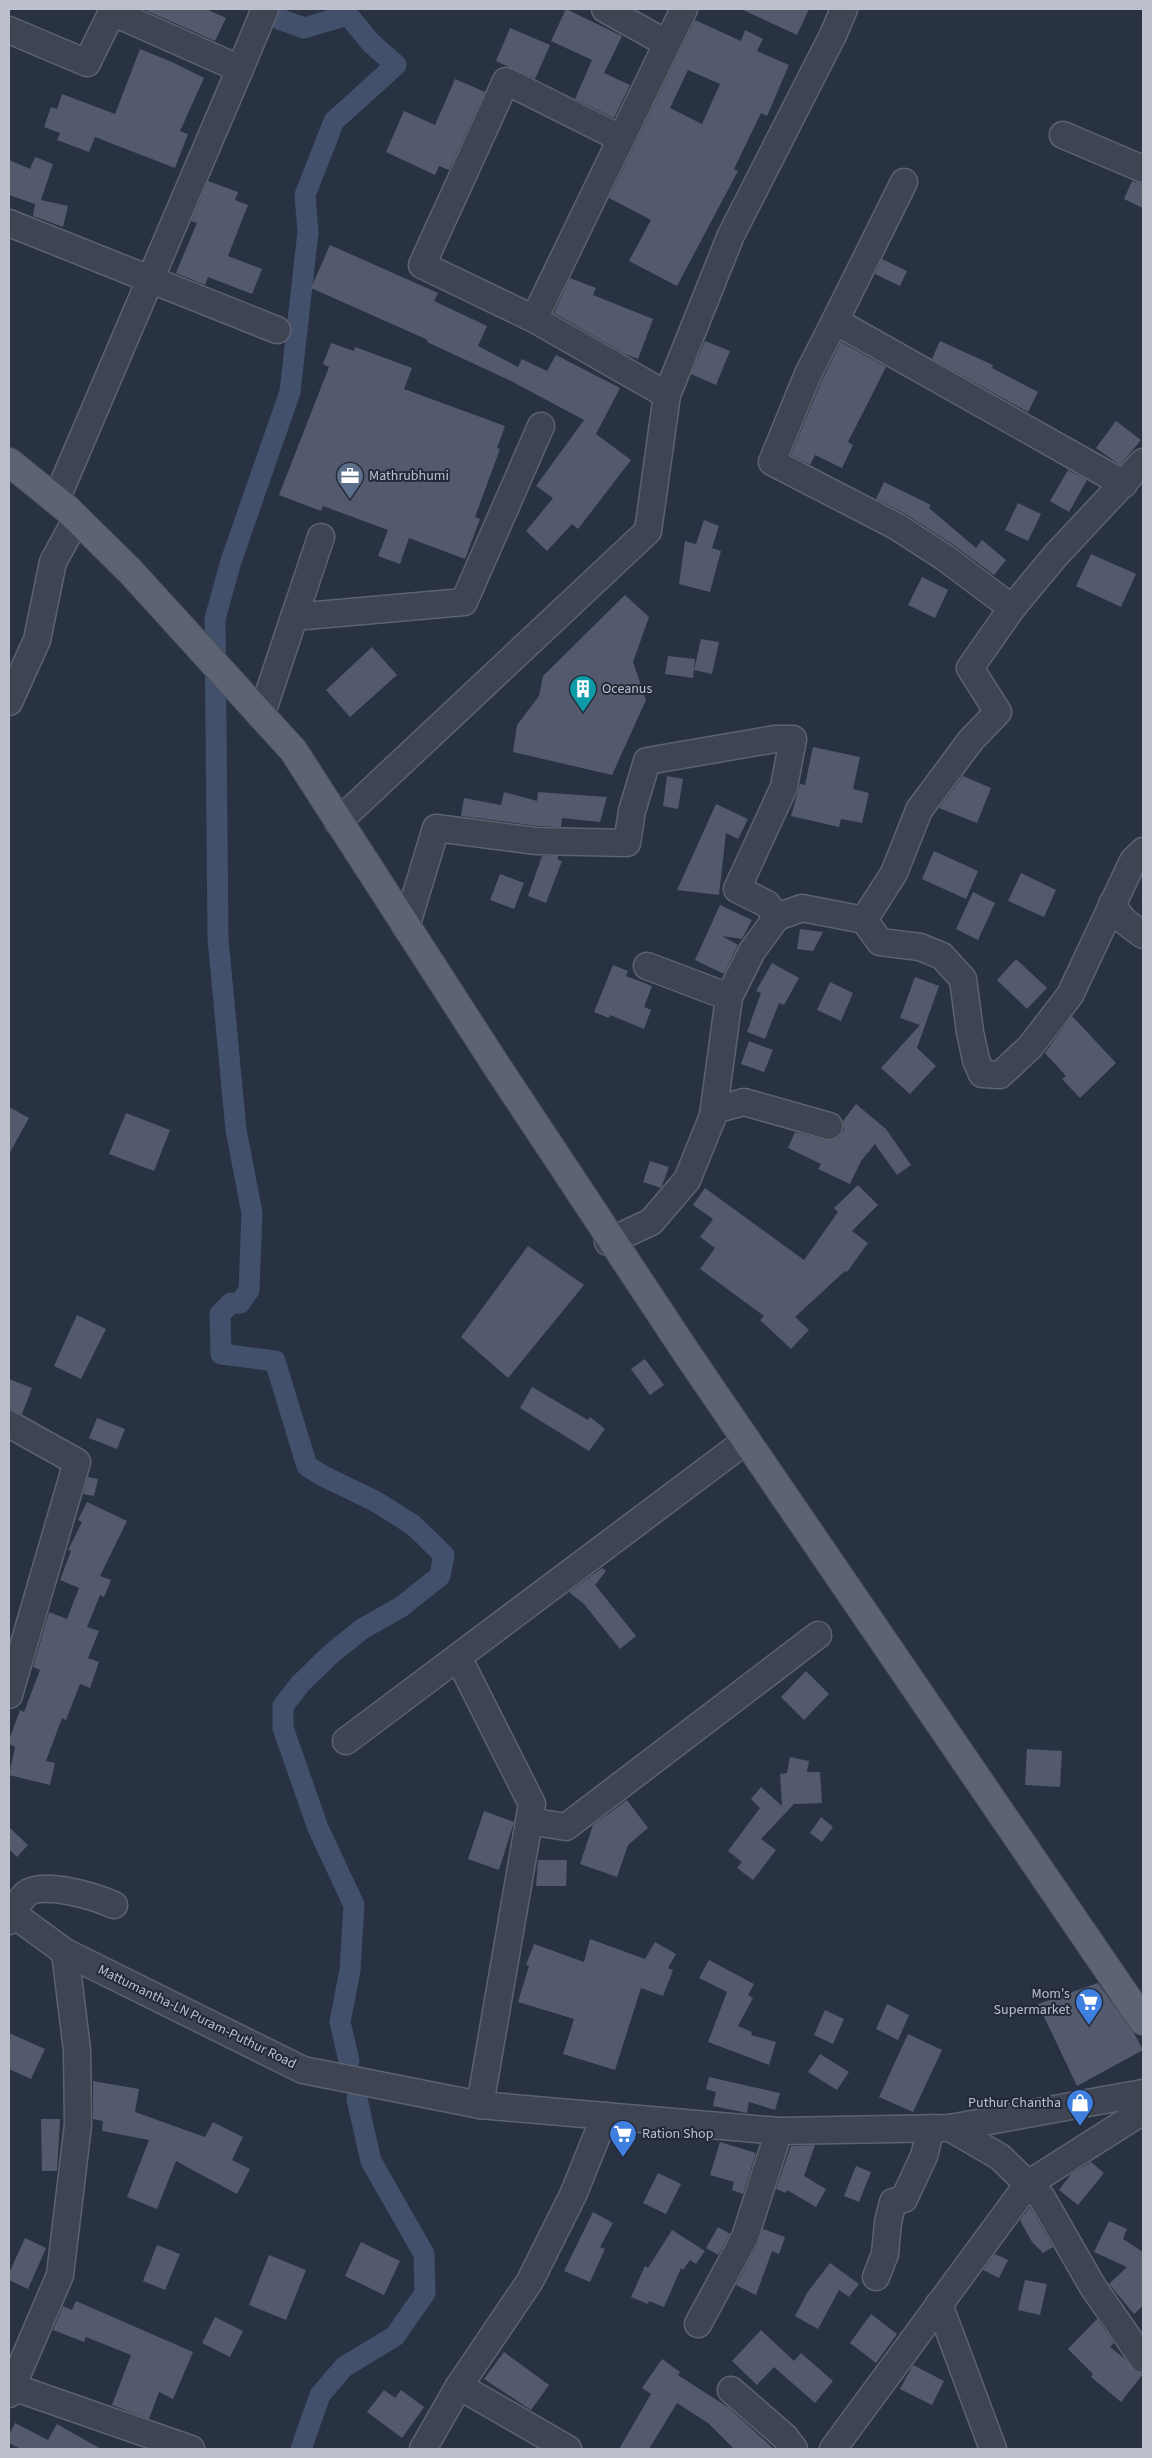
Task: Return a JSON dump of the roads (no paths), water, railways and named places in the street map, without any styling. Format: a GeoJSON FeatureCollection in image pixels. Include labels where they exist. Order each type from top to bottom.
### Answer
{"type":"FeatureCollection","features":[{"type":"Feature","properties":{"kind":"main road"},"geometry":{"type":"LineString","coordinates":[[9,462],[76,518],[130,571],[293,750],[610,1241],[1143,2021]]}},
{"type":"Feature","properties":{"kind":"street"},"geometry":{"type":"LineString","coordinates":[[56,500],[265,9]]}},
{"type":"Feature","properties":{"kind":"street"},"geometry":{"type":"LineString","coordinates":[[604,9],[666,43]]}},
{"type":"Feature","properties":{"kind":"street"},"geometry":{"type":"LineString","coordinates":[[534,319],[684,9]]}},
{"type":"Feature","properties":{"kind":"street"},"geometry":{"type":"LineString","coordinates":[[338,822],[648,531],[668,395],[731,235],[833,35],[844,9]]}},
{"type":"Feature","properties":{"kind":"street"},"geometry":{"type":"LineString","coordinates":[[9,30],[87,63],[112,12],[240,69]]}},
{"type":"Feature","properties":{"kind":"street"},"geometry":{"type":"LineString","coordinates":[[620,138],[506,81],[422,265],[534,319],[668,395]]}},
{"type":"Feature","properties":{"kind":"street"},"geometry":{"type":"LineString","coordinates":[[1063,135],[1143,169]]}},
{"type":"Feature","properties":{"kind":"street"},"geometry":{"type":"LineString","coordinates":[[904,182],[808,374],[772,462],[896,526],[944,557],[1012,608]]}},
{"type":"Feature","properties":{"kind":"street"},"geometry":{"type":"LineString","coordinates":[[9,223],[277,330]]}},
{"type":"Feature","properties":{"kind":"street"},"geometry":{"type":"LineString","coordinates":[[835,321],[1124,484]]}},
{"type":"Feature","properties":{"kind":"street"},"geometry":{"type":"LineString","coordinates":[[294,617],[464,602],[541,426]]}},
{"type":"Feature","properties":{"kind":"street"},"geometry":{"type":"LineString","coordinates":[[864,920],[894,873],[919,810],[970,740],[998,712],[970,668],[1012,608],[1056,554],[1143,462]]}},
{"type":"Feature","properties":{"kind":"street"},"geometry":{"type":"LineString","coordinates":[[9,702],[37,640],[53,562],[76,518]]}},
{"type":"Feature","properties":{"kind":"street"},"geometry":{"type":"LineString","coordinates":[[259,713],[321,538]]}},
{"type":"Feature","properties":{"kind":"street"},"geometry":{"type":"LineString","coordinates":[[406,927],[436,828],[537,841],[628,843],[632,811],[647,761],[775,739],[793,739],[784,787],[737,889],[767,904],[777,917]]}},
{"type":"Feature","properties":{"kind":"street"},"geometry":{"type":"LineString","coordinates":[[610,1241],[651,1222],[687,1180],[714,1110],[730,997],[752,951],[777,917],[802,908],[864,920],[880,942],[920,947],[942,956],[963,979],[976,1060],[982,1074],[1000,1075],[1030,1047],[1070,995],[1133,862],[1143,851]]}},
{"type":"Feature","properties":{"kind":"street"},"geometry":{"type":"LineString","coordinates":[[1112,904],[1123,920],[1143,934]]}},
{"type":"Feature","properties":{"kind":"street"},"geometry":{"type":"LineString","coordinates":[[647,966],[730,997]]}},
{"type":"Feature","properties":{"kind":"street"},"geometry":{"type":"LineString","coordinates":[[714,1110],[744,1102],[829,1126]]}},
{"type":"Feature","properties":{"kind":"street"},"geometry":{"type":"LineString","coordinates":[[9,1424],[77,1462],[9,1695]]}},
{"type":"Feature","properties":{"kind":"street"},"geometry":{"type":"LineString","coordinates":[[346,1741],[747,1440]]}},
{"type":"Feature","properties":{"kind":"street"},"geometry":{"type":"LineString","coordinates":[[529,1820],[566,1827],[818,1635]]}},
{"type":"Feature","properties":{"kind":"street"},"geometry":{"type":"LineString","coordinates":[[458,1657],[532,1804],[480,2105]]}},
{"type":"Feature","properties":{"kind":"street"},"geometry":{"type":"LineString","coordinates":[[10,1915],[26,1894],[40,1888],[66,1891],[114,1905]]}},
{"type":"Feature","properties":{"kind":"street","name":"Mattumantha-LN Puram-Puthur Road"},"geometry":{"type":"LineString","coordinates":[[10,1915],[65,1952],[303,2070],[480,2105],[779,2131],[941,2128],[1143,2093]]}},
{"type":"Feature","properties":{"kind":"street"},"geometry":{"type":"LineString","coordinates":[[65,1952],[77,2050],[78,2125],[62,2266],[60,2275],[11,2391],[191,2449]]}},
{"type":"Feature","properties":{"kind":"street"},"geometry":{"type":"LineString","coordinates":[[833,2449],[1028,2184],[1143,2111]]}},
{"type":"Feature","properties":{"kind":"street"},"geometry":{"type":"LineString","coordinates":[[423,2449],[459,2386],[530,2281],[573,2195],[605,2116]]}},
{"type":"Feature","properties":{"kind":"street"},"geometry":{"type":"LineString","coordinates":[[876,2277],[885,2254],[888,2222],[893,2202],[904,2199],[924,2156],[941,2128],[1000,2157],[1042,2198],[1093,2287],[1143,2359]]}},
{"type":"Feature","properties":{"kind":"street"},"geometry":{"type":"LineString","coordinates":[[698,2324],[745,2237],[779,2131]]}},
{"type":"Feature","properties":{"kind":"street"},"geometry":{"type":"LineString","coordinates":[[939,2304],[993,2449]]}},
{"type":"Feature","properties":{"kind":"street"},"geometry":{"type":"LineString","coordinates":[[459,2386],[568,2449]]}},
{"type":"Feature","properties":{"kind":"street"},"geometry":{"type":"LineString","coordinates":[[731,2390],[785,2437],[794,2449]]}},
{"type":"Feature","properties":{"kind":"waterway"},"geometry":{"type":"LineString","coordinates":[[279,19],[304,28],[348,15],[371,43],[396,65],[334,121],[305,195],[308,232],[290,392],[231,561],[215,619],[218,939],[236,1130],[252,1213],[249,1290],[240,1303],[231,1303],[220,1314],[221,1354],[275,1361],[307,1466],[323,1476],[375,1501],[413,1525],[444,1555],[440,1576],[401,1607],[362,1629],[331,1654],[300,1684],[283,1706],[283,1728],[318,1828],[354,1905],[350,1970],[340,2022],[349,2061]]}},
{"type":"Feature","properties":{"kind":"waterway"},"geometry":{"type":"LineString","coordinates":[[301,2449],[320,2395],[344,2367],[395,2336],[425,2293],[424,2254],[371,2161],[357,2099]]}},
{"type":"Feature","properties":{"kind":"place","name":"Mathrubhumi"},"geometry":{"type":"Point","coordinates":[350,500]}},
{"type":"Feature","properties":{"kind":"place","name":"Oceanus"},"geometry":{"type":"Point","coordinates":[583,713]}},
{"type":"Feature","properties":{"kind":"place","name":"Mom's Supermarket"},"geometry":{"type":"Point","coordinates":[1089,2026]}},
{"type":"Feature","properties":{"kind":"place","name":"Puthur Chantha"},"geometry":{"type":"Point","coordinates":[1080,2127]}},
{"type":"Feature","properties":{"kind":"place","name":"Ration Shop"},"geometry":{"type":"Point","coordinates":[623,2158]}}]}
